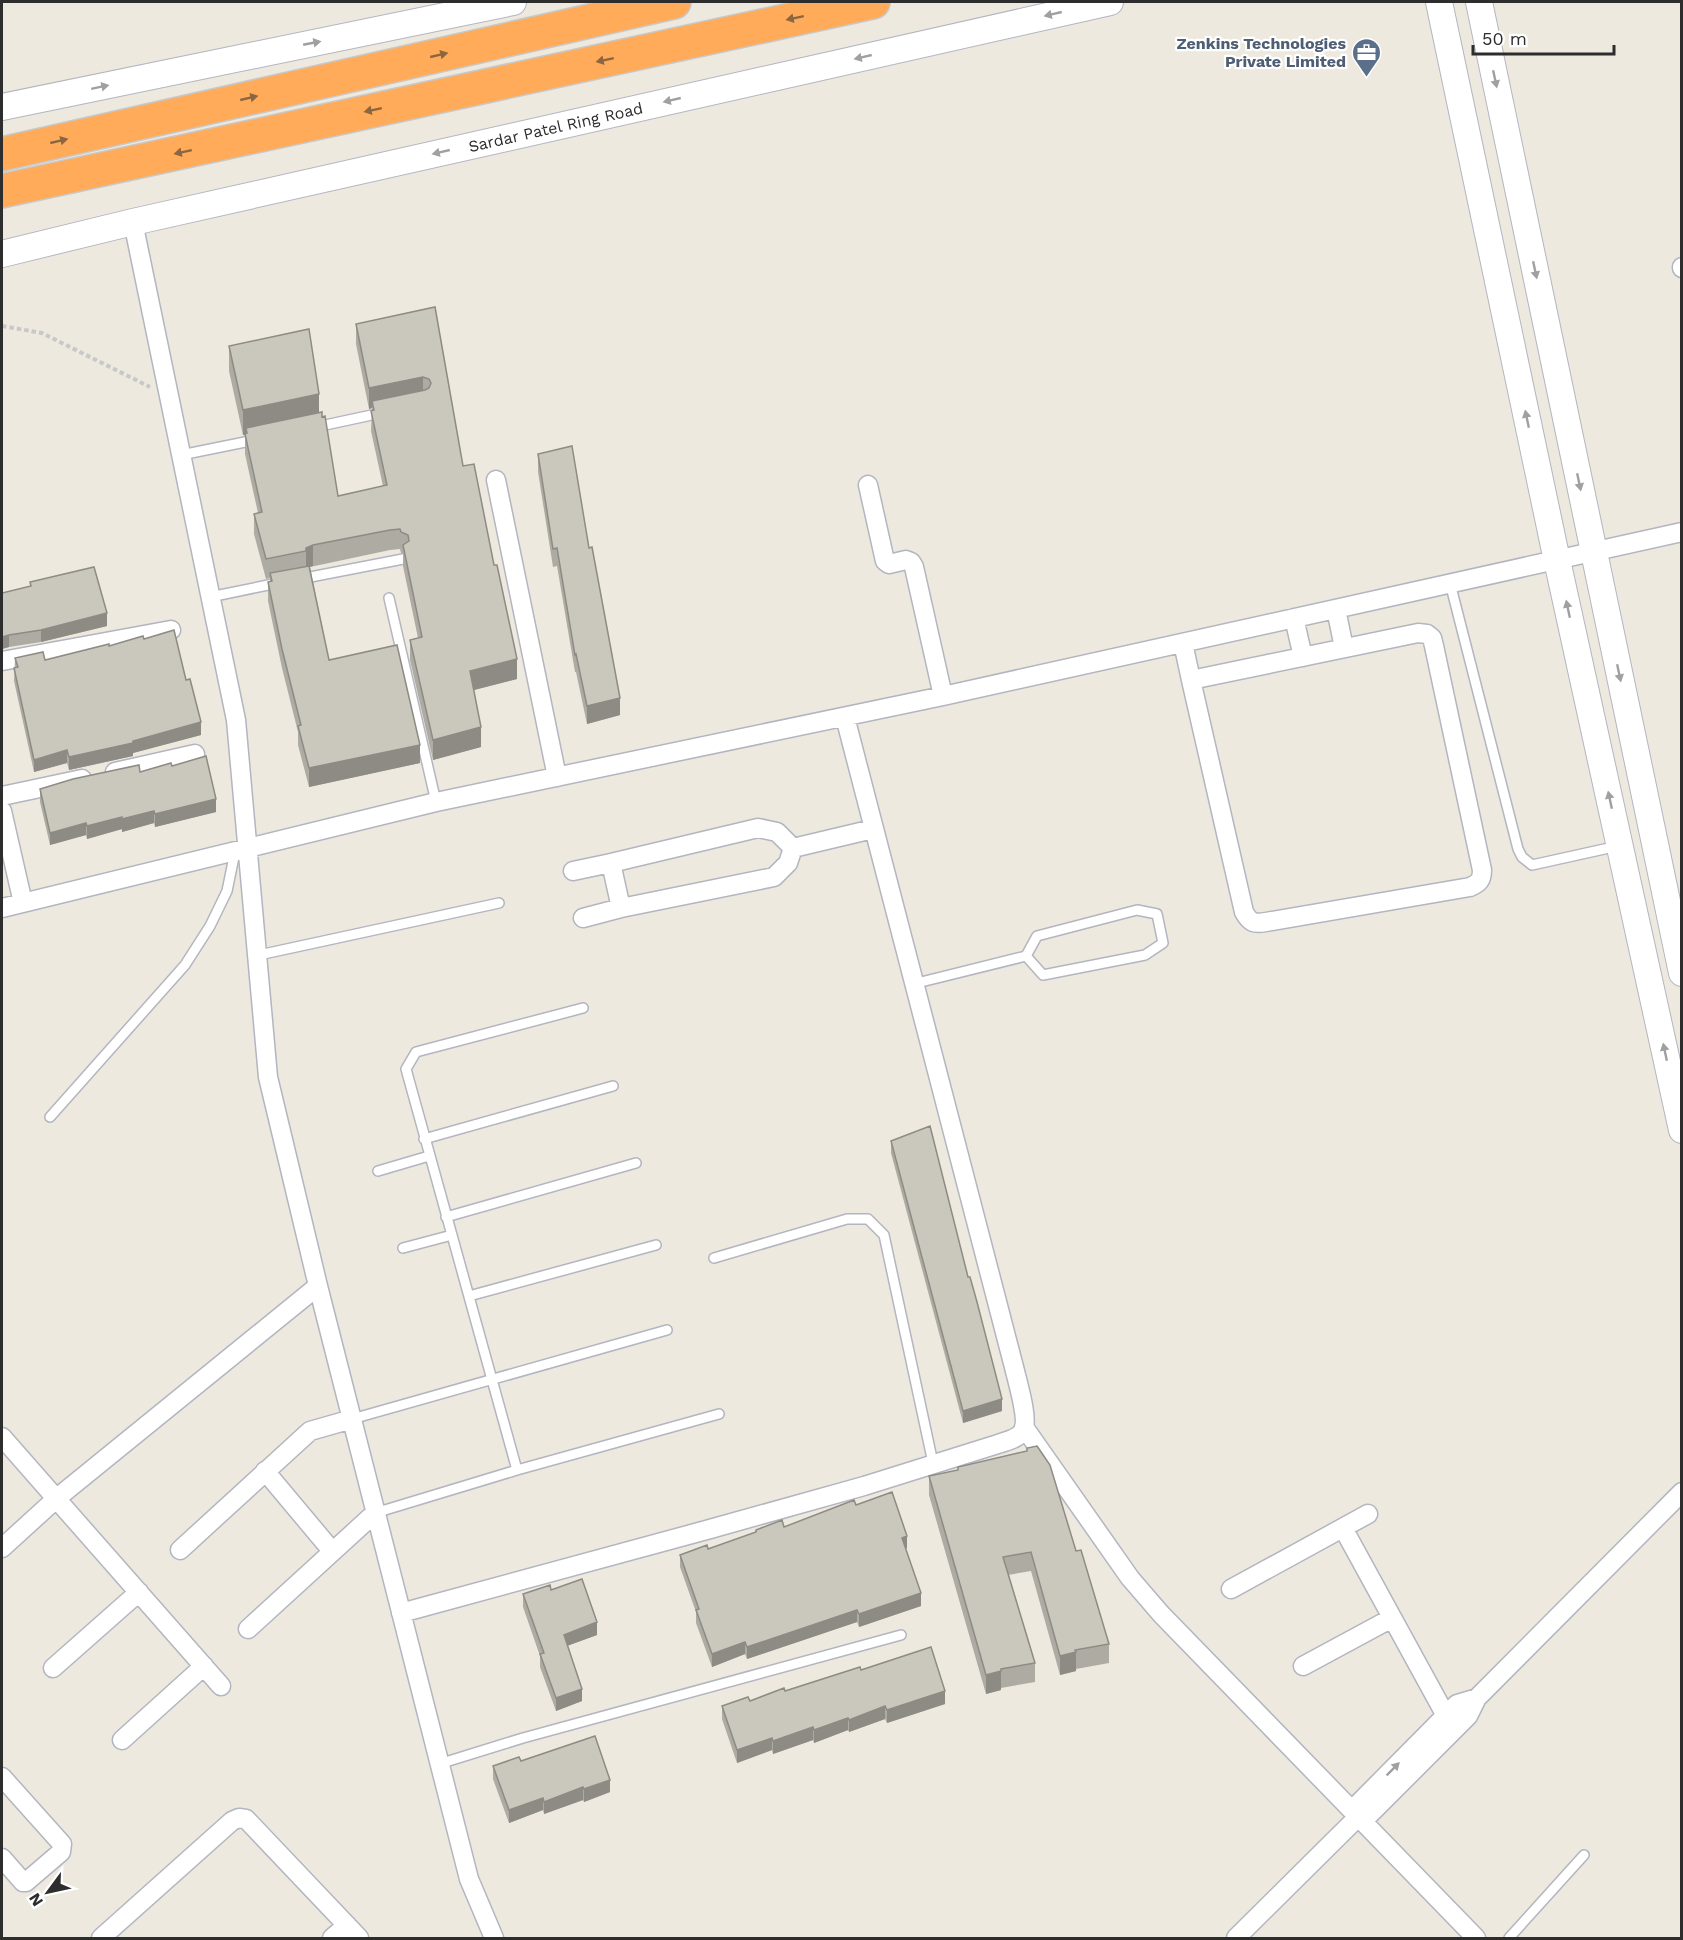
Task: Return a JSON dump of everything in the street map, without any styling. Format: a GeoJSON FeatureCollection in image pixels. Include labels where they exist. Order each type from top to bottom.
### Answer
{"type":"FeatureCollection","features":[{"type":"Feature","properties":{"kind":"highway"},"geometry":{"type":"LineString","coordinates":[[2,154],[674,2]]}},
{"type":"Feature","properties":{"kind":"highway"},"geometry":{"type":"LineString","coordinates":[[2,191],[873,2]]}},
{"type":"Feature","properties":{"kind":"street"},"geometry":{"type":"LineString","coordinates":[[2,107],[513,2]]}},
{"type":"Feature","properties":{"kind":"street","name":"Sardar Patel Ring Road"},"geometry":{"type":"LineString","coordinates":[[2,254],[133,222],[1110,2]]}},
{"type":"Feature","properties":{"kind":"street"},"geometry":{"type":"LineString","coordinates":[[1439,2],[1557,559],[1682,1130]]}},
{"type":"Feature","properties":{"kind":"street"},"geometry":{"type":"LineString","coordinates":[[1479,2],[1680,962]]}},
{"type":"Feature","properties":{"kind":"street"},"geometry":{"type":"LineString","coordinates":[[133,222],[236,720],[242,850],[259,956],[268,1077],[318,1286],[469,1880],[494,1938]]}},
{"type":"Feature","properties":{"kind":"street"},"geometry":{"type":"LineString","coordinates":[[496,480],[558,777]]}},
{"type":"Feature","properties":{"kind":"street"},"geometry":{"type":"LineString","coordinates":[[868,485],[885,561],[890,564],[906,560],[914,567],[943,696]]}},
{"type":"Feature","properties":{"kind":"street"},"geometry":{"type":"LineString","coordinates":[[2,908],[436,802],[943,696],[1682,532]]}},
{"type":"Feature","properties":{"kind":"street"},"geometry":{"type":"LineString","coordinates":[[1336,609],[1344,648]]}},
{"type":"Feature","properties":{"kind":"street"},"geometry":{"type":"LineString","coordinates":[[1294,618],[1303,657]]}},
{"type":"Feature","properties":{"kind":"street"},"geometry":{"type":"LineString","coordinates":[[2,661],[171,630]]}},
{"type":"Feature","properties":{"kind":"street"},"geometry":{"type":"LineString","coordinates":[[1183,643],[1191,680],[1244,912],[1249,920],[1255,924],[1470,887],[1479,883],[1482,870],[1432,638],[1427,634],[1418,633],[1191,680]]}},
{"type":"Feature","properties":{"kind":"street"},"geometry":{"type":"LineString","coordinates":[[401,1613],[864,1486],[1017,1437],[1022,1432],[1025,1417],[1015,1371],[845,717]]}},
{"type":"Feature","properties":{"kind":"street"},"geometry":{"type":"LineString","coordinates":[[2,796],[195,754]]}},
{"type":"Feature","properties":{"kind":"street"},"geometry":{"type":"LineString","coordinates":[[2,811],[23,903]]}},
{"type":"Feature","properties":{"kind":"street"},"geometry":{"type":"LineString","coordinates":[[573,871],[758,828],[777,832],[793,848]]}},
{"type":"Feature","properties":{"kind":"street"},"geometry":{"type":"LineString","coordinates":[[793,848],[873,829]]}},
{"type":"Feature","properties":{"kind":"street"},"geometry":{"type":"LineString","coordinates":[[583,918],[621,908],[774,877],[788,863],[793,848]]}},
{"type":"Feature","properties":{"kind":"street"},"geometry":{"type":"LineString","coordinates":[[611,863],[621,908]]}},
{"type":"Feature","properties":{"kind":"street"},"geometry":{"type":"LineString","coordinates":[[2,1548],[57,1498],[318,1286]]}},
{"type":"Feature","properties":{"kind":"street"},"geometry":{"type":"LineString","coordinates":[[180,1550],[310,1431],[352,1419]]}},
{"type":"Feature","properties":{"kind":"street"},"geometry":{"type":"LineString","coordinates":[[1024,1427],[1130,1578],[1161,1614],[1476,1938]]}},
{"type":"Feature","properties":{"kind":"street"},"geometry":{"type":"LineString","coordinates":[[2,1437],[221,1686]]}},
{"type":"Feature","properties":{"kind":"street"},"geometry":{"type":"LineString","coordinates":[[265,1471],[333,1551]]}},
{"type":"Feature","properties":{"kind":"street"},"geometry":{"type":"LineString","coordinates":[[1236,1938],[1358,1816],[1468,1716],[1477,1698],[1682,1492]]}},
{"type":"Feature","properties":{"kind":"street"},"geometry":{"type":"LineString","coordinates":[[248,1629],[375,1513]]}},
{"type":"Feature","properties":{"kind":"street"},"geometry":{"type":"LineString","coordinates":[[1231,1589],[1368,1514]]}},
{"type":"Feature","properties":{"kind":"street"},"geometry":{"type":"LineString","coordinates":[[1342,1528],[1446,1716]]}},
{"type":"Feature","properties":{"kind":"street"},"geometry":{"type":"LineString","coordinates":[[53,1668],[139,1592]]}},
{"type":"Feature","properties":{"kind":"street"},"geometry":{"type":"LineString","coordinates":[[1303,1666],[1392,1617]]}},
{"type":"Feature","properties":{"kind":"street"},"geometry":{"type":"LineString","coordinates":[[122,1740],[204,1666]]}},
{"type":"Feature","properties":{"kind":"street"},"geometry":{"type":"LineString","coordinates":[[1358,1816],[1457,1704],[1477,1698]]}},
{"type":"Feature","properties":{"kind":"street"},"geometry":{"type":"LineString","coordinates":[[2,1777],[62,1844],[63,1848],[26,1882],[23,1882],[2,1858]]}},
{"type":"Feature","properties":{"kind":"street"},"geometry":{"type":"LineString","coordinates":[[101,1938],[232,1821],[240,1818],[246,1819],[353,1932],[332,1938]]}},
{"type":"Feature","properties":{"kind":"lane"},"geometry":{"type":"LineString","coordinates":[[302,430],[391,411]]}},
{"type":"Feature","properties":{"kind":"lane"},"geometry":{"type":"LineString","coordinates":[[181,455],[269,437]]}},
{"type":"Feature","properties":{"kind":"lane"},"geometry":{"type":"LineString","coordinates":[[210,597],[403,559]]}},
{"type":"Feature","properties":{"kind":"lane"},"geometry":{"type":"LineString","coordinates":[[1450,583],[1515,838],[1522,857],[1532,865],[1620,845]]}},
{"type":"Feature","properties":{"kind":"lane"},"geometry":{"type":"LineString","coordinates":[[388,598],[436,802]]}},
{"type":"Feature","properties":{"kind":"lane"},"geometry":{"type":"LineString","coordinates":[[51,1117],[185,965],[210,926],[227,891],[242,850]]}},
{"type":"Feature","properties":{"kind":"lane"},"geometry":{"type":"LineString","coordinates":[[259,956],[499,903]]}},
{"type":"Feature","properties":{"kind":"lane"},"geometry":{"type":"LineString","coordinates":[[913,984],[1026,956],[1036,936],[1137,910],[1157,914],[1163,943],[1145,955],[1043,975],[1026,956]]}},
{"type":"Feature","properties":{"kind":"lane"},"geometry":{"type":"LineString","coordinates":[[517,1470],[406,1069],[416,1052],[583,1008]]}},
{"type":"Feature","properties":{"kind":"lane"},"geometry":{"type":"LineString","coordinates":[[424,1139],[613,1086]]}},
{"type":"Feature","properties":{"kind":"lane"},"geometry":{"type":"LineString","coordinates":[[378,1171],[429,1156]]}},
{"type":"Feature","properties":{"kind":"lane"},"geometry":{"type":"LineString","coordinates":[[446,1217],[636,1163]]}},
{"type":"Feature","properties":{"kind":"lane"},"geometry":{"type":"LineString","coordinates":[[714,1258],[847,1219],[868,1219],[884,1235],[933,1463]]}},
{"type":"Feature","properties":{"kind":"lane"},"geometry":{"type":"LineString","coordinates":[[403,1248],[452,1235]]}},
{"type":"Feature","properties":{"kind":"lane"},"geometry":{"type":"LineString","coordinates":[[469,1296],[656,1245]]}},
{"type":"Feature","properties":{"kind":"lane"},"geometry":{"type":"LineString","coordinates":[[352,1419],[667,1330]]}},
{"type":"Feature","properties":{"kind":"lane"},"geometry":{"type":"LineString","coordinates":[[375,1513],[517,1470],[718,1414]]}},
{"type":"Feature","properties":{"kind":"lane"},"geometry":{"type":"LineString","coordinates":[[439,1764],[523,1738],[901,1635]]}},
{"type":"Feature","properties":{"kind":"lane"},"geometry":{"type":"LineString","coordinates":[[1509,1938],[1584,1856]]}},
{"type":"Feature","properties":{"kind":"path"},"geometry":{"type":"LineString","coordinates":[[2,326],[42,333],[169,397]]}},
{"type":"Feature","properties":{"kind":"building"},"geometry":{"type":"Polygon","coordinates":[[[435,307],[463,466],[474,464],[494,565],[497,565],[517,659],[470,671],[481,727],[433,740],[410,640],[422,637],[403,545],[409,541],[408,535],[400,529],[390,530],[313,545],[306,548],[306,551],[266,559],[254,514],[262,512],[245,434],[247,433],[246,428],[322,412],[322,417],[325,416],[338,496],[387,485],[371,411],[374,410],[372,401],[425,390],[431,383],[429,379],[423,377],[369,388],[356,324],[435,307]]]}},
{"type":"Feature","properties":{"kind":"building"},"geometry":{"type":"Polygon","coordinates":[[[309,329],[319,394],[243,410],[229,346],[309,329]]]}},
{"type":"Feature","properties":{"kind":"building"},"geometry":{"type":"Polygon","coordinates":[[[572,446],[589,548],[592,547],[620,698],[587,706],[575,655],[557,548],[553,549],[538,454],[572,446]]]}},
{"type":"Feature","properties":{"kind":"building"},"geometry":{"type":"Polygon","coordinates":[[[309,566],[329,660],[397,645],[420,745],[309,768],[268,582],[272,581],[270,573],[309,566]]]}},
{"type":"Feature","properties":{"kind":"building"},"geometry":{"type":"Polygon","coordinates":[[[94,567],[107,613],[41,630],[2,637],[2,593],[31,586],[30,582],[94,567]]]}},
{"type":"Feature","properties":{"kind":"building"},"geometry":{"type":"Polygon","coordinates":[[[174,630],[186,680],[190,679],[201,722],[133,741],[133,743],[69,757],[67,750],[34,760],[14,668],[18,667],[15,658],[43,652],[45,660],[143,636],[144,639],[174,630]]]}},
{"type":"Feature","properties":{"kind":"building"},"geometry":{"type":"Polygon","coordinates":[[[206,756],[216,799],[155,814],[154,811],[87,826],[86,823],[50,833],[40,789],[73,779],[139,765],[140,772],[206,756]]]}},
{"type":"Feature","properties":{"kind":"building"},"geometry":{"type":"Polygon","coordinates":[[[930,1126],[1002,1399],[963,1411],[891,1141],[930,1126]]]}},
{"type":"Feature","properties":{"kind":"building"},"geometry":{"type":"Polygon","coordinates":[[[1037,1446],[1050,1465],[1076,1551],[1081,1550],[1109,1644],[1075,1650],[1076,1652],[1060,1656],[1031,1552],[1003,1557],[1035,1663],[1001,1669],[1001,1671],[986,1675],[929,1476],[1027,1451],[1027,1448],[1037,1446]]]}},
{"type":"Feature","properties":{"kind":"building"},"geometry":{"type":"Polygon","coordinates":[[[892,1492],[907,1536],[902,1538],[921,1593],[859,1614],[857,1610],[747,1647],[745,1642],[712,1654],[680,1555],[707,1545],[708,1549],[782,1520],[784,1527],[854,1500],[856,1505],[892,1492]]]}},
{"type":"Feature","properties":{"kind":"building"},"geometry":{"type":"Polygon","coordinates":[[[582,1579],[597,1622],[564,1635],[582,1689],[556,1698],[540,1654],[544,1653],[523,1594],[550,1585],[551,1590],[582,1579]]]}},
{"type":"Feature","properties":{"kind":"building"},"geometry":{"type":"Polygon","coordinates":[[[931,1647],[945,1691],[887,1710],[885,1706],[849,1720],[848,1718],[814,1730],[813,1727],[773,1741],[772,1738],[737,1750],[722,1706],[748,1697],[750,1701],[784,1688],[785,1691],[860,1667],[861,1670],[931,1647]]]}},
{"type":"Feature","properties":{"kind":"building"},"geometry":{"type":"Polygon","coordinates":[[[595,1736],[610,1780],[584,1789],[583,1787],[544,1802],[543,1798],[509,1810],[493,1766],[519,1757],[521,1761],[595,1736]]]}},
{"type":"Feature","properties":{"kind":"place","name":"Zenkins Technologies Private Limited"},"geometry":{"type":"Point","coordinates":[1367,78]}}]}
